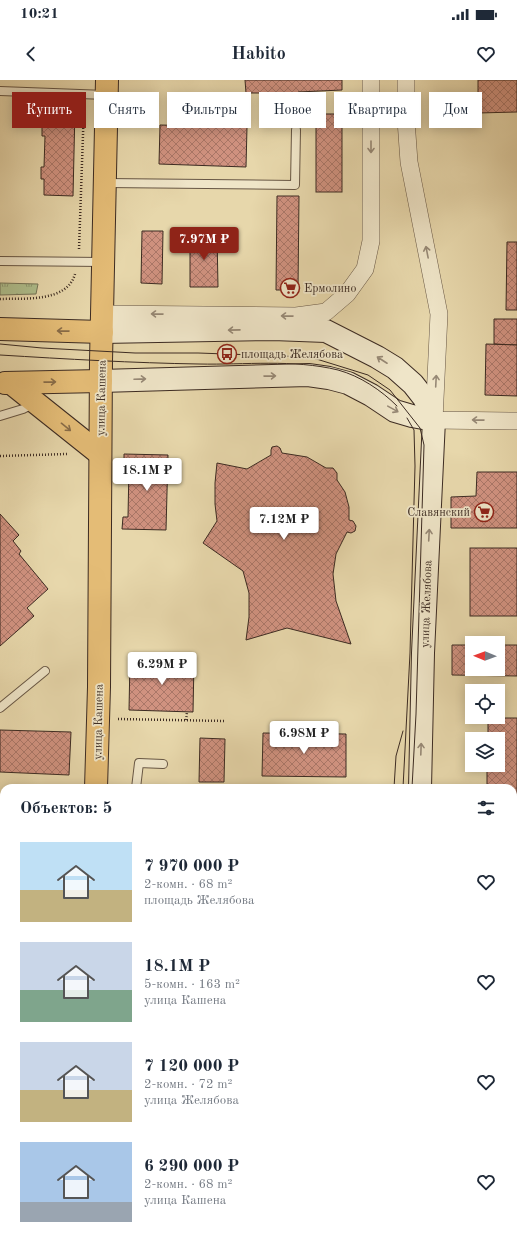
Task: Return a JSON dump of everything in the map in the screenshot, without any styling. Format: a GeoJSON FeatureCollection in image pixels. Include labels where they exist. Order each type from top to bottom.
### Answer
{"type":"FeatureCollection","features":[{"type":"Feature","properties":{"kind":"main road","name":"улица Кашена"},"geometry":{"type":"LineString","coordinates":[[96,784],[99,687],[101,381],[107,88]]}},
{"type":"Feature","properties":{"kind":"main road"},"geometry":{"type":"LineString","coordinates":[[0,329],[102,323]]}},
{"type":"Feature","properties":{"kind":"main road"},"geometry":{"type":"LineString","coordinates":[[5,383],[101,381]]}},
{"type":"Feature","properties":{"kind":"main road"},"geometry":{"type":"LineString","coordinates":[[5,383],[36,402],[100,454]]}},
{"type":"Feature","properties":{"kind":"street"},"geometry":{"type":"LineString","coordinates":[[102,323],[273,329],[326,322],[365,270],[371,241],[371,80]]}},
{"type":"Feature","properties":{"kind":"street"},"geometry":{"type":"LineString","coordinates":[[406,80],[406,120],[409,162],[439,314],[434,420]]}},
{"type":"Feature","properties":{"kind":"street"},"geometry":{"type":"LineString","coordinates":[[102,323],[296,316],[326,322],[341,338],[377,356],[395,368],[413,384],[424,398],[434,420]]}},
{"type":"Feature","properties":{"kind":"street"},"geometry":{"type":"LineString","coordinates":[[101,381],[308,375],[348,383],[371,395],[395,411],[412,416],[434,420],[517,421]]}},
{"type":"Feature","properties":{"kind":"street","name":"улица Желябова"},"geometry":{"type":"LineString","coordinates":[[420,784],[423,661],[434,420]]}},
{"type":"Feature","properties":{"kind":"lane"},"geometry":{"type":"LineString","coordinates":[[86,94],[107,88]]}},
{"type":"Feature","properties":{"kind":"lane"},"geometry":{"type":"LineString","coordinates":[[0,91],[28,92]]}},
{"type":"Feature","properties":{"kind":"lane"},"geometry":{"type":"LineString","coordinates":[[105,183],[295,185],[296,130]]}},
{"type":"Feature","properties":{"kind":"lane"},"geometry":{"type":"LineString","coordinates":[[0,261],[103,262]]}},
{"type":"Feature","properties":{"kind":"lane"},"geometry":{"type":"LineString","coordinates":[[0,416],[23,409],[36,402]]}},
{"type":"Feature","properties":{"kind":"lane"},"geometry":{"type":"LineString","coordinates":[[0,708],[45,671]]}},
{"type":"Feature","properties":{"kind":"lane"},"geometry":{"type":"LineString","coordinates":[[136,784],[139,763],[163,764]]}},
{"type":"Feature","properties":{"kind":"path"},"geometry":{"type":"LineString","coordinates":[[0,299],[45,297],[62,291],[73,281],[78,262],[84,128]]}},
{"type":"Feature","properties":{"kind":"path"},"geometry":{"type":"LineString","coordinates":[[0,456],[70,454]]}},
{"type":"Feature","properties":{"kind":"path"},"geometry":{"type":"LineString","coordinates":[[186,720],[187,712]]}},
{"type":"Feature","properties":{"kind":"path"},"geometry":{"type":"LineString","coordinates":[[116,718],[225,722]]}},
{"type":"Feature","properties":{"kind":"green space"},"geometry":{"type":"Polygon","coordinates":[[[0,283],[38,284],[36,294],[0,295],[0,283]]]}},
{"type":"Feature","properties":{"kind":"building"},"geometry":{"type":"Polygon","coordinates":[[[245,80],[342,80],[342,90],[259,93],[246,92],[245,80]]]}},
{"type":"Feature","properties":{"kind":"building"},"geometry":{"type":"Polygon","coordinates":[[[478,80],[517,80],[517,112],[482,113],[482,92],[478,92],[478,80]]]}},
{"type":"Feature","properties":{"kind":"building"},"geometry":{"type":"Polygon","coordinates":[[[326,114],[334,114],[334,128],[342,128],[342,192],[316,192],[316,128],[326,128],[326,114]]]}},
{"type":"Feature","properties":{"kind":"building"},"geometry":{"type":"Polygon","coordinates":[[[160,125],[167,125],[167,128],[247,128],[246,167],[159,164],[160,125]]]}},
{"type":"Feature","properties":{"kind":"building"},"geometry":{"type":"Polygon","coordinates":[[[42,128],[75,128],[73,196],[44,195],[44,179],[41,179],[41,167],[44,167],[45,136],[42,136],[42,128]]]}},
{"type":"Feature","properties":{"kind":"building"},"geometry":{"type":"Polygon","coordinates":[[[277,196],[299,196],[298,290],[276,290],[277,196]]]}},
{"type":"Feature","properties":{"kind":"building"},"geometry":{"type":"Polygon","coordinates":[[[142,231],[163,231],[162,284],[141,283],[142,231]]]}},
{"type":"Feature","properties":{"kind":"building"},"geometry":{"type":"Polygon","coordinates":[[[190,235],[217,235],[218,287],[190,287],[190,235]]]}},
{"type":"Feature","properties":{"kind":"building"},"geometry":{"type":"Polygon","coordinates":[[[507,242],[517,242],[517,310],[506,310],[507,242]]]}},
{"type":"Feature","properties":{"kind":"building"},"geometry":{"type":"Polygon","coordinates":[[[494,319],[517,319],[517,345],[494,344],[494,319]]]}},
{"type":"Feature","properties":{"kind":"building"},"geometry":{"type":"Polygon","coordinates":[[[486,344],[517,345],[517,396],[485,395],[486,344]]]}},
{"type":"Feature","properties":{"kind":"building"},"geometry":{"type":"Polygon","coordinates":[[[277,446],[280,448],[282,453],[307,457],[326,468],[333,468],[337,473],[337,480],[345,492],[349,507],[349,520],[353,521],[356,526],[355,531],[351,533],[347,532],[336,554],[333,574],[336,601],[351,644],[287,628],[246,640],[249,617],[249,593],[243,571],[203,543],[217,521],[215,483],[217,463],[247,469],[271,455],[272,447],[277,446]]]}},
{"type":"Feature","properties":{"kind":"building"},"geometry":{"type":"Polygon","coordinates":[[[124,454],[168,455],[166,530],[122,529],[123,517],[128,517],[129,467],[124,467],[124,454]]]}},
{"type":"Feature","properties":{"kind":"building","name":"Славянский"},"geometry":{"type":"Polygon","coordinates":[[[477,472],[517,472],[517,528],[451,528],[451,497],[476,496],[477,472]]]}},
{"type":"Feature","properties":{"kind":"building"},"geometry":{"type":"Polygon","coordinates":[[[0,514],[19,535],[13,541],[21,551],[19,554],[48,589],[27,608],[34,616],[0,646],[0,514]]]}},
{"type":"Feature","properties":{"kind":"building"},"geometry":{"type":"Polygon","coordinates":[[[470,548],[517,548],[517,616],[470,616],[470,548]]]}},
{"type":"Feature","properties":{"kind":"building"},"geometry":{"type":"Polygon","coordinates":[[[452,645],[465,645],[465,675],[452,675],[452,645]]]}},
{"type":"Feature","properties":{"kind":"building"},"geometry":{"type":"Polygon","coordinates":[[[505,645],[517,645],[517,676],[505,676],[505,645]]]}},
{"type":"Feature","properties":{"kind":"building"},"geometry":{"type":"Polygon","coordinates":[[[130,660],[194,662],[193,712],[129,710],[130,660]]]}},
{"type":"Feature","properties":{"kind":"building"},"geometry":{"type":"Polygon","coordinates":[[[505,718],[517,718],[517,784],[487,784],[487,772],[505,772],[505,732],[488,732],[488,724],[505,724],[505,718]]]}},
{"type":"Feature","properties":{"kind":"building"},"geometry":{"type":"Polygon","coordinates":[[[0,730],[71,732],[69,775],[0,772],[0,730]]]}},
{"type":"Feature","properties":{"kind":"building"},"geometry":{"type":"Polygon","coordinates":[[[263,733],[346,734],[346,777],[262,776],[263,733]]]}},
{"type":"Feature","properties":{"kind":"building"},"geometry":{"type":"Polygon","coordinates":[[[200,738],[225,739],[224,782],[199,782],[200,738]]]}},
{"type":"Feature","properties":{"kind":"tram line"},"geometry":{"type":"LineString","coordinates":[[0,344],[135,353],[198,353],[310,357],[368,375],[390,390],[420,428],[424,445],[416,714],[412,784]]}},
{"type":"Feature","properties":{"kind":"tram line"},"geometry":{"type":"LineString","coordinates":[[0,355],[149,363],[269,363],[321,367],[338,370],[362,380],[384,394],[397,406]]}},
{"type":"Feature","properties":{"kind":"tram line"},"geometry":{"type":"LineString","coordinates":[[403,784],[410,653],[415,466],[414,430],[407,418]]}},
{"type":"Feature","properties":{"kind":"tram line"},"geometry":{"type":"LineString","coordinates":[[394,784],[396,756],[403,731]]}},
{"type":"Feature","properties":{"kind":"place","name":"Ермолино"},"geometry":{"type":"Point","coordinates":[290,288]}},
{"type":"Feature","properties":{"kind":"place","name":"площадь Желябова"},"geometry":{"type":"Point","coordinates":[227,354]}},
{"type":"Feature","properties":{"kind":"place","name":"Славянский"},"geometry":{"type":"Point","coordinates":[484,512]}}]}
